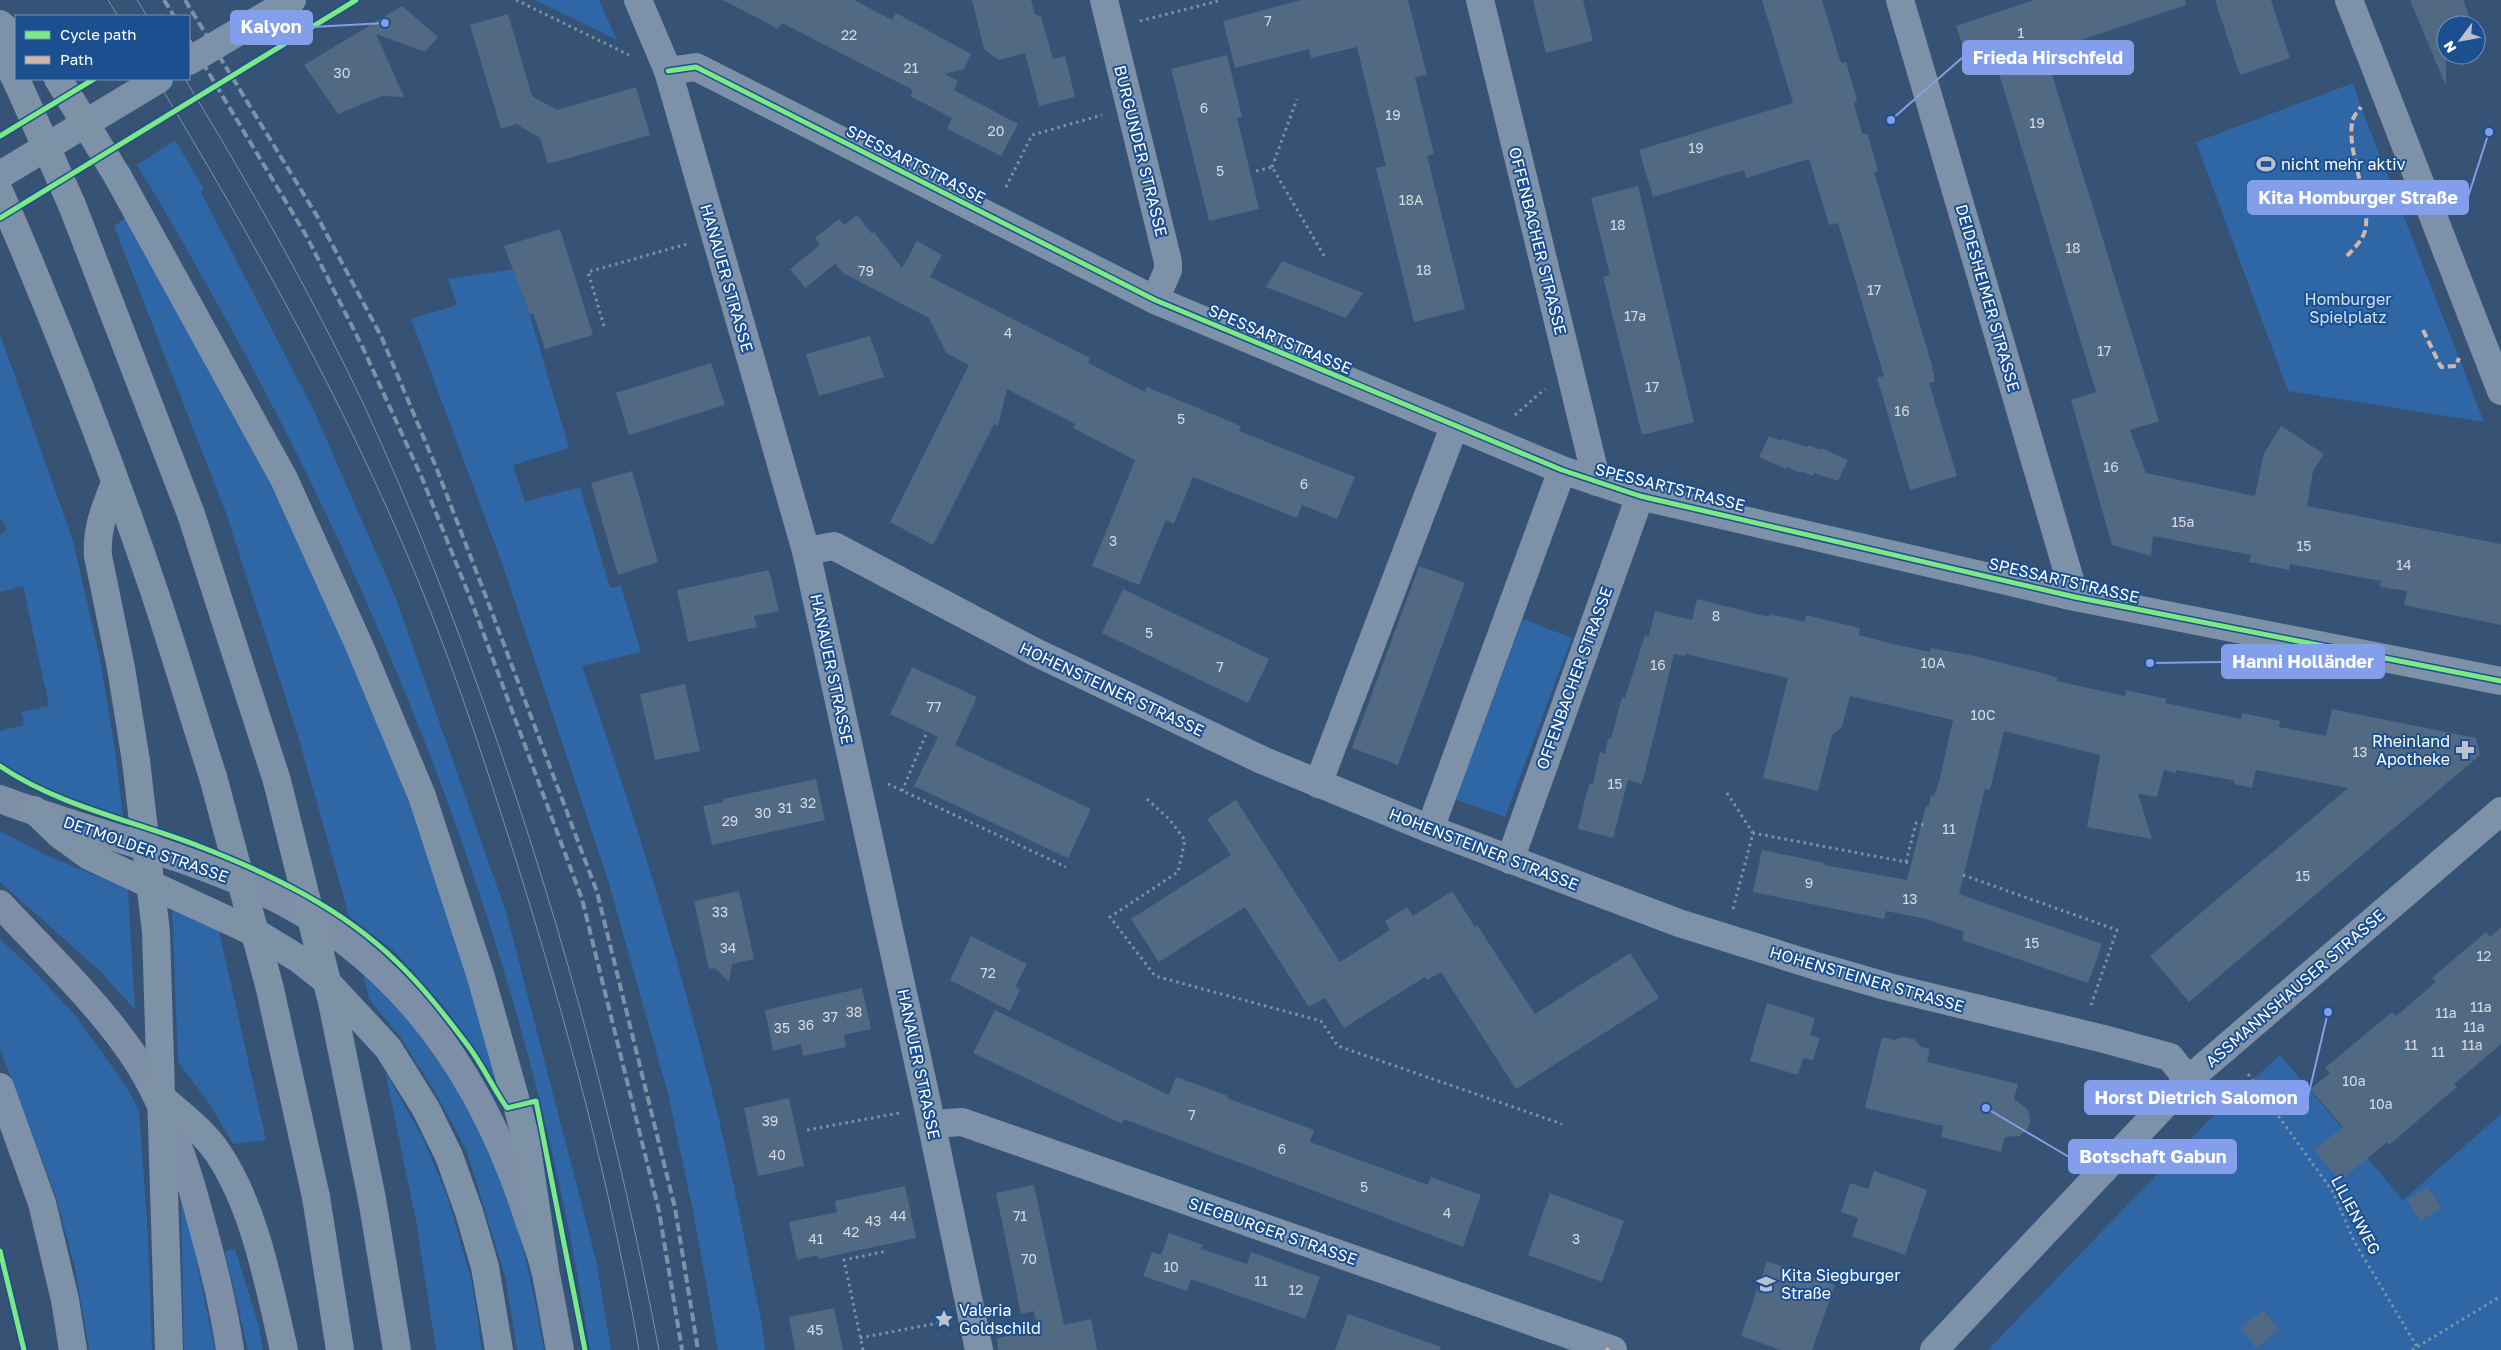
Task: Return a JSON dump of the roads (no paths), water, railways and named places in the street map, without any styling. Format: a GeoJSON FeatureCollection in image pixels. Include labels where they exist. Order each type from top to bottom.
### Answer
{"type":"FeatureCollection","features":[{"type":"Feature","properties":{"kind":"highway"},"geometry":{"type":"LineString","coordinates":[[0,24],[15,37]]}},
{"type":"Feature","properties":{"kind":"highway"},"geometry":{"type":"LineString","coordinates":[[0,48],[15,78]]}},
{"type":"Feature","properties":{"kind":"highway"},"geometry":{"type":"LineString","coordinates":[[16,80],[72,205],[191,514],[276,781],[332,1002],[372,1199],[397,1350]]}},
{"type":"Feature","properties":{"kind":"highway"},"geometry":{"type":"LineString","coordinates":[[59,80],[118,177],[284,479],[359,645],[422,796],[481,977],[518,1105],[545,1270]]}},
{"type":"Feature","properties":{"kind":"highway"},"geometry":{"type":"LineString","coordinates":[[0,193],[69,359],[115,483],[151,582],[213,777],[270,989],[316,1197],[340,1350]]}},
{"type":"Feature","properties":{"kind":"highway"},"geometry":{"type":"LineString","coordinates":[[115,483],[99,525],[98,556],[122,668],[136,761],[156,932],[169,1350]]}},
{"type":"Feature","properties":{"kind":"highway"},"geometry":{"type":"LineString","coordinates":[[34,810],[60,834],[89,856],[258,934],[299,959],[323,978],[388,1048],[426,1109],[449,1156],[469,1212],[485,1267],[499,1350]]}},
{"type":"Feature","properties":{"kind":"highway"},"geometry":{"type":"LineString","coordinates":[[155,1092],[197,1130],[217,1152],[234,1180],[256,1241],[284,1350]]}},
{"type":"Feature","properties":{"kind":"main road","name":"DETMOLDER STRASSE"},"geometry":{"type":"LineString","coordinates":[[0,798],[175,855],[259,890],[323,926],[369,962],[403,994],[429,1023],[452,1054],[478,1099],[512,1168],[545,1270],[560,1350]]}},
{"type":"Feature","properties":{"kind":"main road"},"geometry":{"type":"LineString","coordinates":[[0,904],[84,994],[138,1062],[155,1092],[185,1162],[211,1254],[230,1350]]}},
{"type":"Feature","properties":{"kind":"street","name":"HANAUER STRASSE"},"geometry":{"type":"LineString","coordinates":[[638,0],[668,71],[806,551],[932,1124],[979,1350]]}},
{"type":"Feature","properties":{"kind":"street","name":"BURGUNDER STRASSE"},"geometry":{"type":"LineString","coordinates":[[1104,0],[1168,262],[1168,270],[1155,300]]}},
{"type":"Feature","properties":{"kind":"street","name":"OFFENBACHER STRASSE"},"geometry":{"type":"LineString","coordinates":[[1480,0],[1597,482]]}},
{"type":"Feature","properties":{"kind":"street","name":"DEIDESHEIMER STRASSE"},"geometry":{"type":"LineString","coordinates":[[1900,0],[2075,597]]}},
{"type":"Feature","properties":{"kind":"street"},"geometry":{"type":"LineString","coordinates":[[2349,0],[2501,391]]}},
{"type":"Feature","properties":{"kind":"street"},"geometry":{"type":"LineString","coordinates":[[190,60],[286,1]]}},
{"type":"Feature","properties":{"kind":"street","name":"SPESSARTSTRASSE"},"geometry":{"type":"LineString","coordinates":[[668,71],[696,67],[1155,300],[1454,427],[1597,482],[1640,496],[2075,597],[2501,681]]}},
{"type":"Feature","properties":{"kind":"street"},"geometry":{"type":"LineString","coordinates":[[0,175],[157,80]]}},
{"type":"Feature","properties":{"kind":"street"},"geometry":{"type":"LineString","coordinates":[[1318,784],[1454,427]]}},
{"type":"Feature","properties":{"kind":"street"},"geometry":{"type":"LineString","coordinates":[[1430,829],[1562,470]]}},
{"type":"Feature","properties":{"kind":"street","name":"OFFENBACHER STRASSE"},"geometry":{"type":"LineString","coordinates":[[1510,860],[1640,496]]}},
{"type":"Feature","properties":{"kind":"street","name":"HOHENSTEINER STRASSE"},"geometry":{"type":"LineString","coordinates":[[806,551],[834,546],[1017,644],[1262,760],[1510,860],[1680,923],[1816,966],[1889,987],[2104,1039],[2170,1057],[2188,1080]]}},
{"type":"Feature","properties":{"kind":"street","name":"ASSMANNSHAUSER STRASSE"},"geometry":{"type":"LineString","coordinates":[[1934,1350],[2188,1080],[2501,811]]}},
{"type":"Feature","properties":{"kind":"street"},"geometry":{"type":"LineString","coordinates":[[0,1087],[42,1203],[65,1300],[74,1350]]}},
{"type":"Feature","properties":{"kind":"street","name":"SIEGBURGER STRASSE"},"geometry":{"type":"LineString","coordinates":[[932,1124],[962,1122],[1613,1350]]}},
{"type":"Feature","properties":{"kind":"tram line"},"geometry":{"type":"LineString","coordinates":[[108,0],[117,15]]}},
{"type":"Feature","properties":{"kind":"tram line"},"geometry":{"type":"LineString","coordinates":[[137,0],[146,15]]}},
{"type":"Feature","properties":{"kind":"tram line"},"geometry":{"type":"LineString","coordinates":[[157,80],[223,191],[317,363],[374,480],[433,618],[489,777],[552,979],[615,1225],[639,1350]]}},
{"type":"Feature","properties":{"kind":"tram line"},"geometry":{"type":"LineString","coordinates":[[186,80],[278,239],[343,362],[399,485],[465,651],[521,811],[567,963],[608,1116],[659,1350]]}},
{"type":"Feature","properties":{"kind":"railway"},"geometry":{"type":"LineString","coordinates":[[164,0],[173,15]]}},
{"type":"Feature","properties":{"kind":"railway"},"geometry":{"type":"LineString","coordinates":[[185,0],[317,216],[381,336],[436,467],[488,602],[597,892],[675,1208],[698,1350]]}},
{"type":"Feature","properties":{"kind":"railway"},"geometry":{"type":"LineString","coordinates":[[190,42],[307,237],[362,346],[422,478],[471,600],[582,899],[659,1211],[682,1350]]}},
{"type":"Feature","properties":{"kind":"place","name":"Kalyon"},"geometry":{"type":"Point","coordinates":[385,23]}},
{"type":"Feature","properties":{"kind":"place","name":"Frieda Hirschfeld"},"geometry":{"type":"Point","coordinates":[1891,120]}},
{"type":"Feature","properties":{"kind":"place","name":"Kita Homburger Straße"},"geometry":{"type":"Point","coordinates":[2489,132]}},
{"type":"Feature","properties":{"kind":"place","name":"nicht mehr aktiv"},"geometry":{"type":"Point","coordinates":[2266,164]}},
{"type":"Feature","properties":{"kind":"place","name":"Hanni Holländer"},"geometry":{"type":"Point","coordinates":[2150,663]}},
{"type":"Feature","properties":{"kind":"place","name":"Rheinland Apotheke"},"geometry":{"type":"Point","coordinates":[2465,750]}},
{"type":"Feature","properties":{"kind":"place","name":"Horst Dietrich Salomon"},"geometry":{"type":"Point","coordinates":[2328,1012]}},
{"type":"Feature","properties":{"kind":"place","name":"Botschaft Gabun"},"geometry":{"type":"Point","coordinates":[1986,1108]}},
{"type":"Feature","properties":{"kind":"place","name":"Kita Siegburger Straße"},"geometry":{"type":"Point","coordinates":[1766,1284]}},
{"type":"Feature","properties":{"kind":"place","name":"Valeria Goldschild"},"geometry":{"type":"Point","coordinates":[944,1319]}},
{"type":"Feature","properties":{"kind":"park label","name":"Homburger Spielplatz"},"geometry":{"type":"Point","coordinates":[2348,308]}}]}
